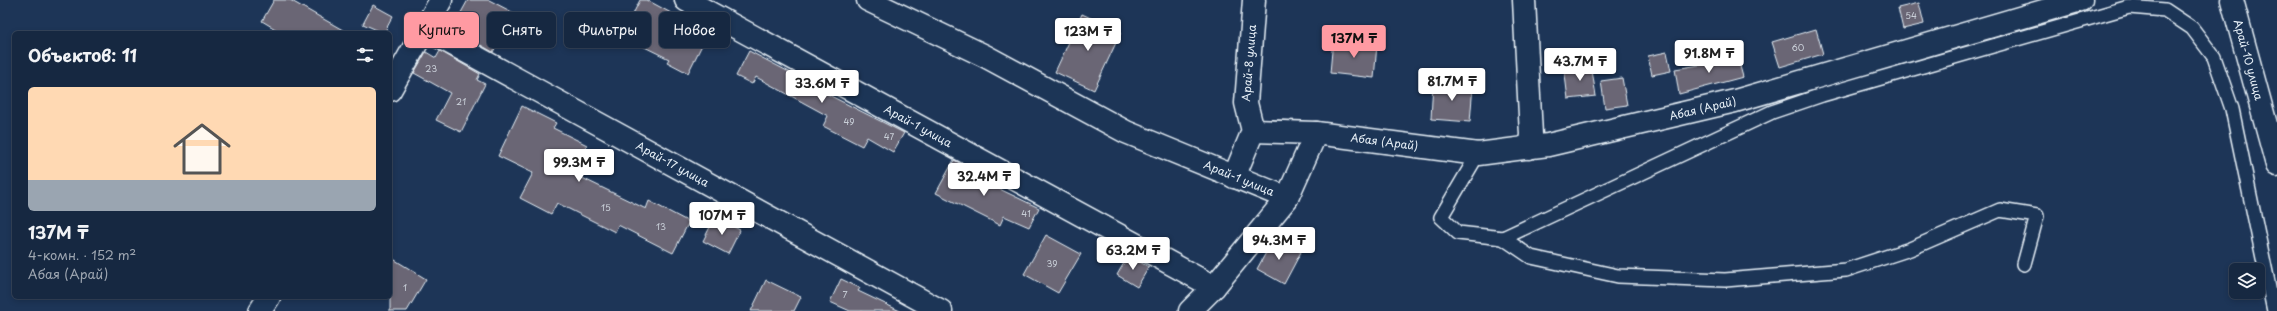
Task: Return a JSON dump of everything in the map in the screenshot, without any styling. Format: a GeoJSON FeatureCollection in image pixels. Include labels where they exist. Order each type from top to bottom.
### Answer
{"type":"FeatureCollection","features":[{"type":"Feature","properties":{"kind":"street"},"geometry":{"type":"LineString","coordinates":[[434,12],[441,0]]}},
{"type":"Feature","properties":{"kind":"street","name":"Арай-1 улица"},"geometry":{"type":"LineString","coordinates":[[686,0],[1214,287]]}},
{"type":"Feature","properties":{"kind":"street","name":"Арай-1 улица"},"geometry":{"type":"LineString","coordinates":[[868,0],[985,56],[1126,132],[1287,198]]}},
{"type":"Feature","properties":{"kind":"street","name":"Арай-8 улица"},"geometry":{"type":"LineString","coordinates":[[1253,131],[1246,103],[1254,0]]}},
{"type":"Feature","properties":{"kind":"street"},"geometry":{"type":"LineString","coordinates":[[1524,0],[1531,135],[1528,148]]}},
{"type":"Feature","properties":{"kind":"street","name":"Абая (Арай)"},"geometry":{"type":"LineString","coordinates":[[1316,134],[1478,154],[1548,145],[1735,101],[2081,0]]}},
{"type":"Feature","properties":{"kind":"street","name":"Арай-10 улица"},"geometry":{"type":"LineString","coordinates":[[2232,0],[2277,165]]}},
{"type":"Feature","properties":{"kind":"street"},"geometry":{"type":"LineString","coordinates":[[392,87],[414,48]]}},
{"type":"Feature","properties":{"kind":"street","name":"Арай-17 улица"},"geometry":{"type":"LineString","coordinates":[[460,48],[941,311]]}},
{"type":"Feature","properties":{"kind":"street"},"geometry":{"type":"LineString","coordinates":[[1190,311],[1214,287],[1287,198],[1316,134],[1253,131],[1234,177]]}},
{"type":"Feature","properties":{"kind":"street"},"geometry":{"type":"LineString","coordinates":[[260,311],[268,299]]}},
{"type":"Feature","properties":{"kind":"lane"},"geometry":{"type":"LineString","coordinates":[[1503,238],[1772,112],[1822,95],[2129,7],[2166,10],[2192,28],[2214,57],[2232,109],[2274,311]]}},
{"type":"Feature","properties":{"kind":"lane"},"geometry":{"type":"LineString","coordinates":[[1478,154],[1442,217],[1458,233],[1503,238],[1531,257],[1618,276],[1725,280],[1846,270],[1910,249],[2000,210],[2037,216],[2024,264]]}},
{"type":"Feature","properties":{"kind":"building"},"geometry":{"type":"Polygon","coordinates":[[[274,0],[290,0],[344,31],[279,31],[262,21],[274,0]]]}},
{"type":"Feature","properties":{"kind":"building"},"geometry":{"type":"Polygon","coordinates":[[[468,0],[489,0],[512,12],[487,12],[487,48],[495,48],[493,52],[479,44],[479,12],[461,12],[468,0]]]}},
{"type":"Feature","properties":{"kind":"building"},"geometry":{"type":"Polygon","coordinates":[[[640,0],[647,0],[669,12],[659,12],[659,48],[700,48],[688,73],[667,62],[669,59],[647,48],[651,48],[651,12],[634,12],[640,0]]]}},
{"type":"Feature","properties":{"kind":"building"},"geometry":{"type":"Polygon","coordinates":[[[1919,3],[1924,24],[1903,29],[1898,8],[1919,3]]]}},
{"type":"Feature","properties":{"kind":"building"},"geometry":{"type":"Polygon","coordinates":[[[373,5],[393,16],[385,31],[379,31],[363,24],[373,5]]]}},
{"type":"Feature","properties":{"kind":"building"},"geometry":{"type":"Polygon","coordinates":[[[1082,14],[1121,32],[1094,90],[1055,72],[1082,14]]]}},
{"type":"Feature","properties":{"kind":"building"},"geometry":{"type":"Polygon","coordinates":[[[1816,29],[1823,54],[1780,67],[1772,42],[1816,29]]]}},
{"type":"Feature","properties":{"kind":"building"},"geometry":{"type":"Polygon","coordinates":[[[1333,40],[1377,45],[1374,78],[1330,73],[1333,40]]]}},
{"type":"Feature","properties":{"kind":"building"},"geometry":{"type":"Polygon","coordinates":[[[440,51],[480,74],[477,80],[485,84],[461,132],[436,120],[450,93],[414,73],[426,52],[436,58],[440,51]]]}},
{"type":"Feature","properties":{"kind":"building"},"geometry":{"type":"Polygon","coordinates":[[[749,51],[816,86],[815,88],[904,133],[893,152],[867,137],[862,146],[823,126],[828,116],[756,77],[752,84],[736,76],[749,51]]]}},
{"type":"Feature","properties":{"kind":"building"},"geometry":{"type":"Polygon","coordinates":[[[1667,52],[1671,71],[1652,75],[1648,56],[1667,52]]]}},
{"type":"Feature","properties":{"kind":"building"},"geometry":{"type":"Polygon","coordinates":[[[1736,52],[1743,77],[1679,94],[1675,69],[1718,62],[1716,57],[1736,52]]]}},
{"type":"Feature","properties":{"kind":"building"},"geometry":{"type":"Polygon","coordinates":[[[1591,64],[1596,96],[1568,99],[1564,67],[1591,64]]]}},
{"type":"Feature","properties":{"kind":"building"},"geometry":{"type":"Polygon","coordinates":[[[1622,78],[1627,105],[1605,108],[1601,81],[1622,78]]]}},
{"type":"Feature","properties":{"kind":"building"},"geometry":{"type":"Polygon","coordinates":[[[1433,82],[1473,85],[1470,122],[1431,119],[1433,82]]]}},
{"type":"Feature","properties":{"kind":"building"},"geometry":{"type":"Polygon","coordinates":[[[522,106],[556,123],[553,128],[587,145],[572,173],[646,209],[649,201],[689,222],[673,253],[618,225],[615,232],[557,203],[551,214],[520,198],[533,173],[498,156],[522,106]]]}},
{"type":"Feature","properties":{"kind":"building"},"geometry":{"type":"Polygon","coordinates":[[[954,160],[987,178],[985,182],[1039,208],[1029,227],[1004,216],[1000,225],[936,193],[954,160]]]}},
{"type":"Feature","properties":{"kind":"building"},"geometry":{"type":"Polygon","coordinates":[[[715,217],[740,230],[728,254],[703,241],[715,217]]]}},
{"type":"Feature","properties":{"kind":"building"},"geometry":{"type":"Polygon","coordinates":[[[1046,235],[1081,254],[1058,293],[1024,274],[1046,235]]]}},
{"type":"Feature","properties":{"kind":"building"},"geometry":{"type":"Polygon","coordinates":[[[1274,238],[1301,252],[1284,284],[1257,269],[1274,238]]]}},
{"type":"Feature","properties":{"kind":"building"},"geometry":{"type":"Polygon","coordinates":[[[1128,256],[1149,267],[1137,287],[1117,275],[1128,256]]]}},
{"type":"Feature","properties":{"kind":"building"},"geometry":{"type":"Polygon","coordinates":[[[392,258],[426,279],[407,311],[390,311],[390,299],[392,299],[392,258]]]}},
{"type":"Feature","properties":{"kind":"building"},"geometry":{"type":"Polygon","coordinates":[[[841,279],[860,288],[858,291],[900,311],[850,311],[830,302],[841,279]]]}},
{"type":"Feature","properties":{"kind":"building"},"geometry":{"type":"Polygon","coordinates":[[[766,280],[801,297],[794,311],[751,311],[766,280]]]}}]}
